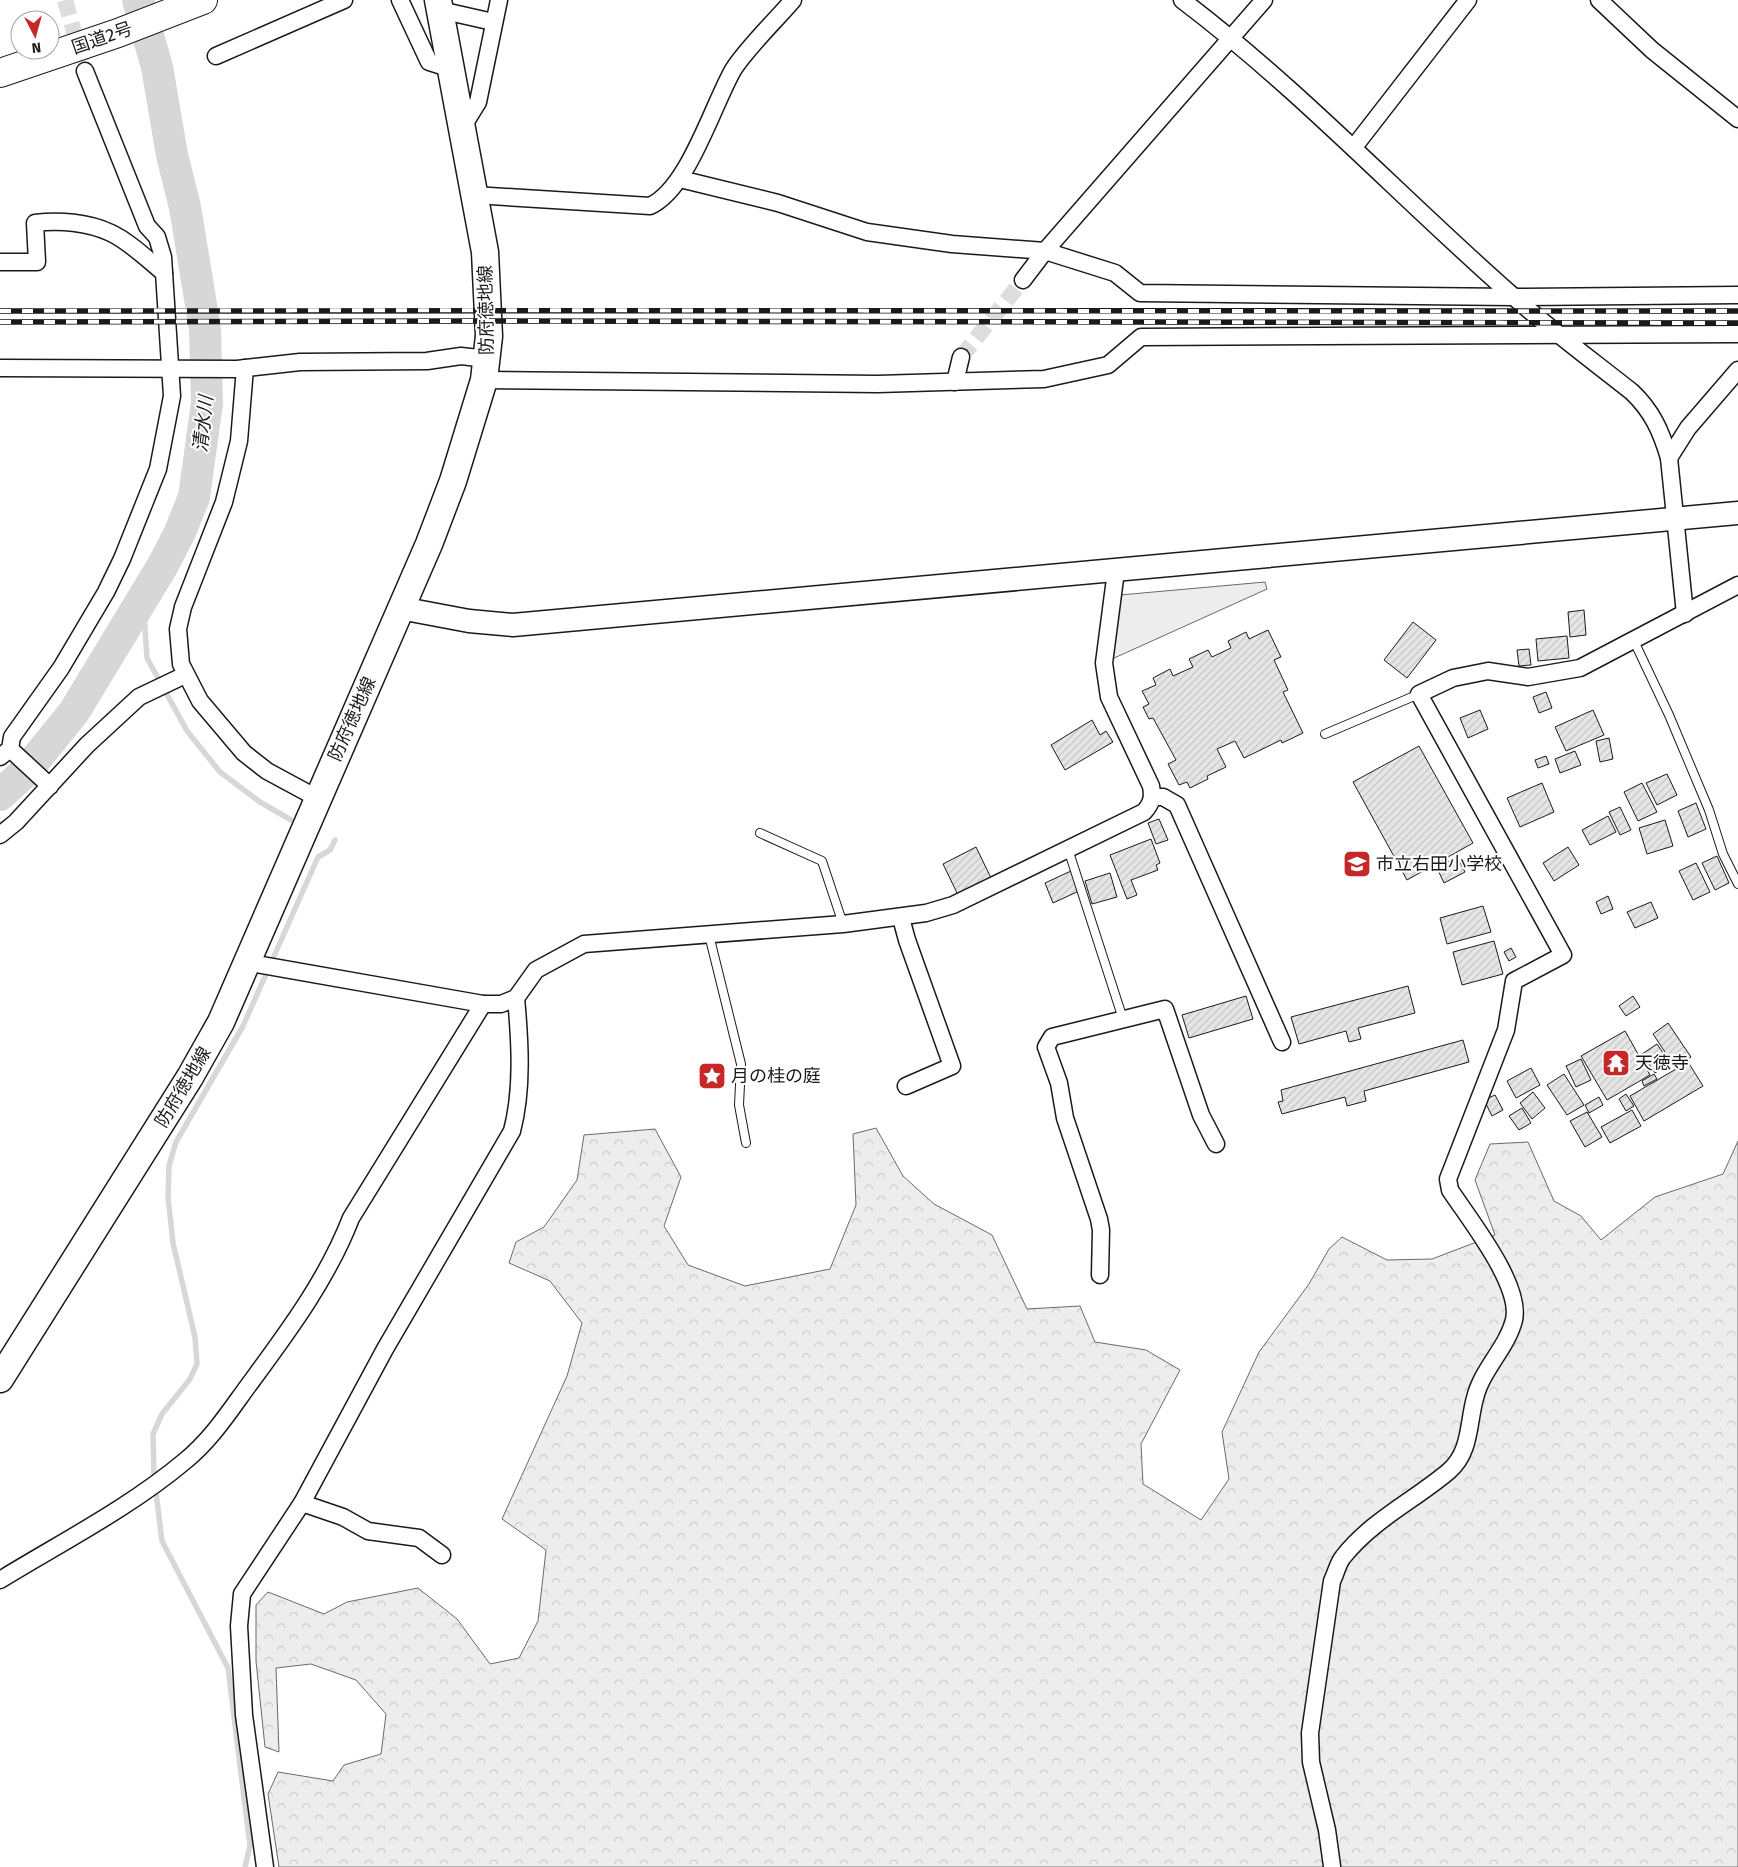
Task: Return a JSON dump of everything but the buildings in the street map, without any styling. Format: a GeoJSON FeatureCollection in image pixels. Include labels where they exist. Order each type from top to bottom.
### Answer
{"type":"FeatureCollection","features":[{"type":"Feature","properties":{"kind":"highway","name":"国道2号"},"geometry":{"type":"LineString","coordinates":[[0,73],[118,33],[203,0]]}},
{"type":"Feature","properties":{"kind":"main road","name":"防府徳地線"},"geometry":{"type":"LineString","coordinates":[[0,1379],[190,1077],[221,1022],[245,962],[400,608],[430,544],[453,481],[486,370],[489,336],[484,252],[439,5]]}},
{"type":"Feature","properties":{"kind":"street"},"geometry":{"type":"LineString","coordinates":[[216,56],[344,0]]}},
{"type":"Feature","properties":{"kind":"street"},"geometry":{"type":"LineString","coordinates":[[400,0],[429,62],[451,69]]}},
{"type":"Feature","properties":{"kind":"street"},"geometry":{"type":"LineString","coordinates":[[462,128],[478,102],[499,0]]}},
{"type":"Feature","properties":{"kind":"street"},"geometry":{"type":"LineString","coordinates":[[474,195],[650,206],[662,200],[680,179],[734,69],[793,0]]}},
{"type":"Feature","properties":{"kind":"street"},"geometry":{"type":"LineString","coordinates":[[1182,0],[1231,38],[1354,147],[1514,297],[1632,392],[1648,408],[1662,435],[1669,458],[1685,614]]}},
{"type":"Feature","properties":{"kind":"street"},"geometry":{"type":"LineString","coordinates":[[1024,280],[1045,251],[1264,0]]}},
{"type":"Feature","properties":{"kind":"street"},"geometry":{"type":"LineString","coordinates":[[1354,147],[1468,0]]}},
{"type":"Feature","properties":{"kind":"street"},"geometry":{"type":"LineString","coordinates":[[1599,0],[1652,50],[1738,119]]}},
{"type":"Feature","properties":{"kind":"street"},"geometry":{"type":"LineString","coordinates":[[439,5],[493,22]]}},
{"type":"Feature","properties":{"kind":"street"},"geometry":{"type":"LineString","coordinates":[[50,786],[5,753],[12,737],[61,668],[106,592],[122,559],[158,469],[177,369],[163,257],[157,237],[147,226],[85,71]]}},
{"type":"Feature","properties":{"kind":"street"},"geometry":{"type":"LineString","coordinates":[[680,179],[778,202],[866,232],[952,244],[1045,251],[1115,273],[1140,294],[1514,297],[1738,295]]}},
{"type":"Feature","properties":{"kind":"street"},"geometry":{"type":"LineString","coordinates":[[0,262],[36,262],[35,223],[50,221],[85,224],[112,233],[164,274]]}},
{"type":"Feature","properties":{"kind":"street"},"geometry":{"type":"LineString","coordinates":[[0,368],[241,369],[300,362],[427,361],[461,356],[486,370],[878,384],[1044,379],[1108,365],[1141,337],[1738,334]]}},
{"type":"Feature","properties":{"kind":"street"},"geometry":{"type":"LineString","coordinates":[[955,382],[961,357]]}},
{"type":"Feature","properties":{"kind":"street"},"geometry":{"type":"LineString","coordinates":[[241,369],[239,441],[224,502],[183,607],[178,629],[180,657],[185,675],[200,701],[244,753],[266,771],[317,798]]}},
{"type":"Feature","properties":{"kind":"street"},"geometry":{"type":"LineString","coordinates":[[1669,458],[1688,428],[1738,370]]}},
{"type":"Feature","properties":{"kind":"street"},"geometry":{"type":"LineString","coordinates":[[400,608],[469,621],[513,626],[1738,513]]}},
{"type":"Feature","properties":{"kind":"street"},"geometry":{"type":"LineString","coordinates":[[245,962],[483,1004],[501,1004],[516,998],[536,970],[584,944],[902,918],[953,905],[1144,812],[1153,797],[1151,786],[1140,759],[1109,697],[1104,663],[1116,571]]}},
{"type":"Feature","properties":{"kind":"street"},"geometry":{"type":"LineString","coordinates":[[1332,1866],[1327,1830],[1311,1762],[1310,1733],[1332,1581],[1342,1558],[1378,1523],[1451,1470],[1464,1453],[1474,1398],[1481,1380],[1501,1348],[1514,1319],[1512,1294],[1503,1270],[1450,1190],[1448,1179],[1506,1030],[1514,981],[1563,955],[1419,694],[1453,678],[1488,671],[1528,677],[1580,668],[1738,585]]}},
{"type":"Feature","properties":{"kind":"street"},"geometry":{"type":"LineString","coordinates":[[0,835],[16,822],[87,745],[139,697],[185,675]]}},
{"type":"Feature","properties":{"kind":"street"},"geometry":{"type":"LineString","coordinates":[[1153,797],[1162,797],[1177,804],[1282,1042]]}},
{"type":"Feature","properties":{"kind":"street"},"geometry":{"type":"LineString","coordinates":[[902,918],[907,940],[952,1066],[906,1086]]}},
{"type":"Feature","properties":{"kind":"street"},"geometry":{"type":"LineString","coordinates":[[265,1867],[244,1715],[239,1626],[242,1594],[302,1503],[385,1349],[512,1132],[517,1112],[516,998]]}},
{"type":"Feature","properties":{"kind":"street"},"geometry":{"type":"LineString","coordinates":[[0,1580],[146,1492],[186,1460],[212,1435],[290,1330],[338,1252],[351,1218],[483,1004]]}},
{"type":"Feature","properties":{"kind":"street"},"geometry":{"type":"LineString","coordinates":[[1100,1275],[1101,1230],[1099,1219],[1065,1118],[1059,1083],[1046,1047],[1052,1037],[1165,1009],[1202,1115],[1216,1144]]}},
{"type":"Feature","properties":{"kind":"street"},"geometry":{"type":"LineString","coordinates":[[302,1503],[343,1517],[368,1531],[419,1538],[442,1555]]}},
{"type":"Feature","properties":{"kind":"lane"},"geometry":{"type":"LineString","coordinates":[[1634,641],[1673,724],[1710,810],[1723,854],[1738,884]]}},
{"type":"Feature","properties":{"kind":"lane"},"geometry":{"type":"LineString","coordinates":[[1325,734],[1419,694]]}},
{"type":"Feature","properties":{"kind":"lane"},"geometry":{"type":"LineString","coordinates":[[760,833],[822,862],[843,924]]}},
{"type":"Feature","properties":{"kind":"lane"},"geometry":{"type":"LineString","coordinates":[[1068,849],[1123,1019]]}},
{"type":"Feature","properties":{"kind":"lane"},"geometry":{"type":"LineString","coordinates":[[709,935],[740,1064],[739,1105],[746,1143]]}},
{"type":"Feature","properties":{"kind":"green space"},"geometry":{"type":"Polygon","coordinates":[[[876,1128],[903,1176],[934,1204],[992,1235],[1027,1309],[1080,1306],[1095,1342],[1146,1350],[1180,1370],[1141,1444],[1143,1484],[1201,1520],[1229,1479],[1222,1432],[1259,1352],[1309,1284],[1329,1249],[1342,1237],[1387,1260],[1432,1259],[1495,1235],[1475,1180],[1490,1144],[1528,1142],[1554,1201],[1581,1216],[1601,1240],[1655,1197],[1723,1174],[1738,1141],[1738,1867],[279,1867],[268,1794],[278,1772],[333,1781],[344,1765],[381,1754],[386,1714],[356,1680],[311,1664],[276,1668],[279,1752],[265,1747],[256,1661],[256,1605],[268,1592],[324,1614],[347,1602],[418,1588],[457,1619],[490,1664],[519,1658],[538,1621],[546,1550],[502,1519],[567,1376],[582,1323],[550,1281],[509,1263],[516,1242],[544,1227],[577,1180],[584,1135],[655,1129],[681,1177],[664,1226],[688,1265],[745,1286],[830,1269],[856,1205],[853,1134],[876,1128]]]}},
{"type":"Feature","properties":{"kind":"shaded area"},"geometry":{"type":"Polygon","coordinates":[[[1265,582],[1267,589],[1112,659],[1120,595],[1265,582]]]}},
{"type":"Feature","properties":{"kind":"waterway","name":"清水川"},"geometry":{"type":"LineString","coordinates":[[0,795],[26,771],[74,712],[163,565],[180,532],[194,497],[207,403],[205,329],[185,207],[172,155],[157,67],[138,0]]}},
{"type":"Feature","properties":{"kind":"waterway"},"geometry":{"type":"LineString","coordinates":[[143,599],[147,658],[187,731],[220,772],[260,802],[291,820]]}},
{"type":"Feature","properties":{"kind":"waterway"},"geometry":{"type":"LineString","coordinates":[[245,1867],[250,1846],[228,1668],[162,1541],[154,1476],[153,1434],[162,1414],[190,1379],[197,1364],[195,1337],[173,1243],[168,1197],[169,1166],[176,1142],[243,1026],[318,857],[330,850],[335,840]]}},
{"type":"Feature","properties":{"kind":"tunnel"},"geometry":{"type":"LineString","coordinates":[[65,0],[85,71]]}},
{"type":"Feature","properties":{"kind":"tunnel"},"geometry":{"type":"LineString","coordinates":[[961,357],[1023,280]]}},
{"type":"Feature","properties":{"kind":"railway"},"geometry":{"type":"LineString","coordinates":[[0,311],[1738,311]]}},
{"type":"Feature","properties":{"kind":"railway"},"geometry":{"type":"LineString","coordinates":[[0,322],[1738,323]]}},
{"type":"Feature","properties":{"kind":"place","name":"市立右田小学校"},"geometry":{"type":"Point","coordinates":[1357,864]}},
{"type":"Feature","properties":{"kind":"place","name":"天徳寺"},"geometry":{"type":"Point","coordinates":[1616,1063]}},
{"type":"Feature","properties":{"kind":"place","name":"月の桂の庭"},"geometry":{"type":"Point","coordinates":[712,1076]}}]}
